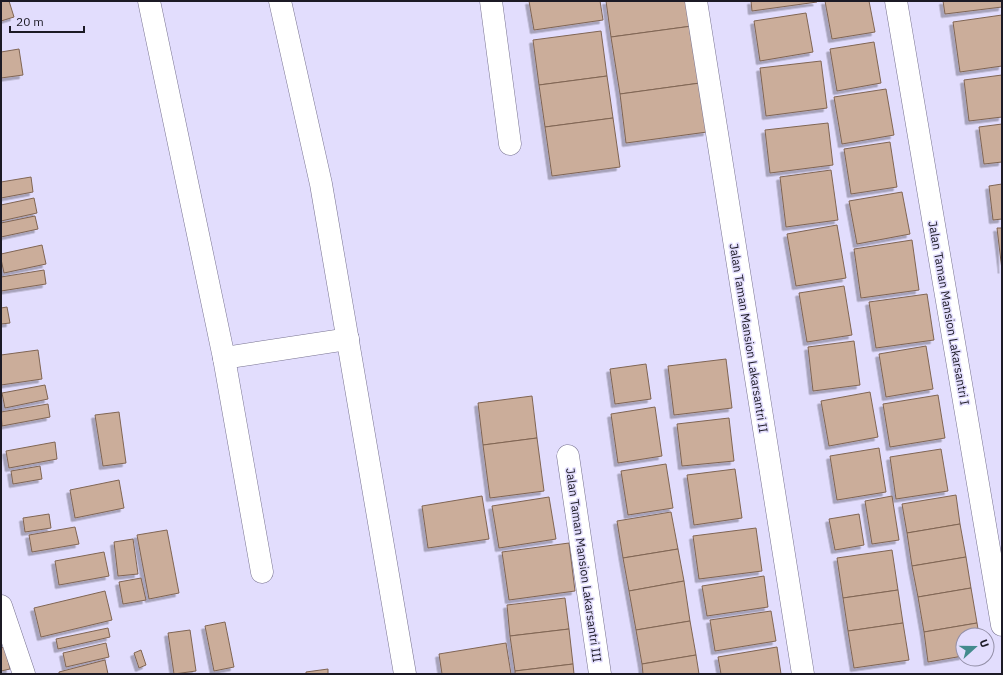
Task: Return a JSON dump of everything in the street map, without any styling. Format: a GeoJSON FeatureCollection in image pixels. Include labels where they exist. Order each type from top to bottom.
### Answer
{"type":"FeatureCollection","features":[{"type":"Feature","properties":{"kind":"street"},"geometry":{"type":"LineString","coordinates":[[149,1],[224,358],[262,572]]}},
{"type":"Feature","properties":{"kind":"street"},"geometry":{"type":"LineString","coordinates":[[280,1],[321,184],[405,674]]}},
{"type":"Feature","properties":{"kind":"street"},"geometry":{"type":"LineString","coordinates":[[491,1],[510,144]]}},
{"type":"Feature","properties":{"kind":"street","name":"Jalan Taman Mansion Lakarsantri II"},"geometry":{"type":"LineString","coordinates":[[696,1],[803,674]]}},
{"type":"Feature","properties":{"kind":"street","name":"Jalan Taman Mansion Lakarsantri I"},"geometry":{"type":"LineString","coordinates":[[896,1],[1002,625]]}},
{"type":"Feature","properties":{"kind":"street"},"geometry":{"type":"LineString","coordinates":[[224,358],[348,340]]}},
{"type":"Feature","properties":{"kind":"street","name":"Jalan Taman Mansion Lakarsantri III"},"geometry":{"type":"LineString","coordinates":[[568,456],[600,674]]}},
{"type":"Feature","properties":{"kind":"street"},"geometry":{"type":"LineString","coordinates":[[1,606],[24,674]]}},
{"type":"Feature","properties":{"kind":"building"},"geometry":{"type":"Polygon","coordinates":[[[1,1],[9,1],[14,17],[1,21],[1,1]]]}},
{"type":"Feature","properties":{"kind":"building"},"geometry":{"type":"Polygon","coordinates":[[[529,1],[600,1],[603,20],[534,30],[529,1]]]}},
{"type":"Feature","properties":{"kind":"building"},"geometry":{"type":"Polygon","coordinates":[[[606,1],[689,1],[692,26],[611,37],[606,1]]]}},
{"type":"Feature","properties":{"kind":"building"},"geometry":{"type":"Polygon","coordinates":[[[751,1],[816,1],[817,2],[752,11],[751,1]]]}},
{"type":"Feature","properties":{"kind":"building"},"geometry":{"type":"Polygon","coordinates":[[[825,1],[869,1],[875,32],[832,39],[825,1]]]}},
{"type":"Feature","properties":{"kind":"building"},"geometry":{"type":"Polygon","coordinates":[[[943,1],[1002,1],[1002,7],[945,14],[943,1]]]}},
{"type":"Feature","properties":{"kind":"building"},"geometry":{"type":"Polygon","coordinates":[[[806,13],[813,52],[760,61],[754,21],[806,13]]]}},
{"type":"Feature","properties":{"kind":"building"},"geometry":{"type":"Polygon","coordinates":[[[1002,15],[1002,66],[960,72],[953,22],[1002,15]]]}},
{"type":"Feature","properties":{"kind":"building"},"geometry":{"type":"Polygon","coordinates":[[[692,26],[700,83],[620,94],[611,37],[692,26]]]}},
{"type":"Feature","properties":{"kind":"building"},"geometry":{"type":"Polygon","coordinates":[[[601,31],[607,76],[539,85],[533,40],[601,31]]]}},
{"type":"Feature","properties":{"kind":"building"},"geometry":{"type":"Polygon","coordinates":[[[874,42],[881,83],[837,91],[830,49],[874,42]]]}},
{"type":"Feature","properties":{"kind":"building"},"geometry":{"type":"Polygon","coordinates":[[[19,49],[23,75],[1,78],[1,52],[19,49]]]}},
{"type":"Feature","properties":{"kind":"building"},"geometry":{"type":"Polygon","coordinates":[[[821,61],[827,108],[766,116],[760,68],[821,61]]]}},
{"type":"Feature","properties":{"kind":"building"},"geometry":{"type":"Polygon","coordinates":[[[1002,75],[1002,117],[969,121],[964,80],[1002,75]]]}},
{"type":"Feature","properties":{"kind":"building"},"geometry":{"type":"Polygon","coordinates":[[[607,76],[613,118],[545,127],[539,85],[607,76]]]}},
{"type":"Feature","properties":{"kind":"building"},"geometry":{"type":"Polygon","coordinates":[[[700,83],[707,132],[626,143],[620,94],[700,83]]]}},
{"type":"Feature","properties":{"kind":"building"},"geometry":{"type":"Polygon","coordinates":[[[886,89],[894,135],[842,144],[834,97],[886,89]]]}},
{"type":"Feature","properties":{"kind":"building"},"geometry":{"type":"Polygon","coordinates":[[[613,118],[620,167],[552,176],[545,127],[613,118]]]}},
{"type":"Feature","properties":{"kind":"building"},"geometry":{"type":"Polygon","coordinates":[[[828,123],[833,165],[770,173],[765,130],[828,123]]]}},
{"type":"Feature","properties":{"kind":"building"},"geometry":{"type":"Polygon","coordinates":[[[1002,124],[1002,162],[984,164],[979,127],[1002,124]]]}},
{"type":"Feature","properties":{"kind":"building"},"geometry":{"type":"Polygon","coordinates":[[[890,142],[897,187],[851,194],[844,149],[890,142]]]}},
{"type":"Feature","properties":{"kind":"building"},"geometry":{"type":"Polygon","coordinates":[[[831,170],[838,220],[786,227],[780,177],[831,170]]]}},
{"type":"Feature","properties":{"kind":"building"},"geometry":{"type":"Polygon","coordinates":[[[31,177],[33,192],[1,198],[1,182],[31,177]]]}},
{"type":"Feature","properties":{"kind":"building"},"geometry":{"type":"Polygon","coordinates":[[[1002,184],[1002,219],[993,220],[989,186],[1002,184]]]}},
{"type":"Feature","properties":{"kind":"building"},"geometry":{"type":"Polygon","coordinates":[[[902,192],[910,234],[857,244],[849,201],[902,192]]]}},
{"type":"Feature","properties":{"kind":"building"},"geometry":{"type":"Polygon","coordinates":[[[34,198],[37,213],[1,221],[1,205],[34,198]]]}},
{"type":"Feature","properties":{"kind":"building"},"geometry":{"type":"Polygon","coordinates":[[[35,216],[38,229],[1,237],[1,223],[35,216]]]}},
{"type":"Feature","properties":{"kind":"building"},"geometry":{"type":"Polygon","coordinates":[[[837,225],[846,278],[796,286],[787,234],[837,225]]]}},
{"type":"Feature","properties":{"kind":"building"},"geometry":{"type":"Polygon","coordinates":[[[997,228],[1002,228],[1002,270],[997,228]]]}},
{"type":"Feature","properties":{"kind":"building"},"geometry":{"type":"Polygon","coordinates":[[[912,240],[919,290],[861,298],[854,249],[912,240]]]}},
{"type":"Feature","properties":{"kind":"building"},"geometry":{"type":"Polygon","coordinates":[[[42,245],[46,264],[4,273],[1,254],[42,245]]]}},
{"type":"Feature","properties":{"kind":"building"},"geometry":{"type":"Polygon","coordinates":[[[44,270],[46,284],[1,291],[1,277],[44,270]]]}},
{"type":"Feature","properties":{"kind":"building"},"geometry":{"type":"Polygon","coordinates":[[[844,286],[852,335],[807,342],[799,293],[844,286]]]}},
{"type":"Feature","properties":{"kind":"building"},"geometry":{"type":"Polygon","coordinates":[[[927,294],[934,340],[876,348],[869,302],[927,294]]]}},
{"type":"Feature","properties":{"kind":"building"},"geometry":{"type":"Polygon","coordinates":[[[7,307],[10,323],[1,324],[1,308],[7,307]]]}},
{"type":"Feature","properties":{"kind":"building"},"geometry":{"type":"Polygon","coordinates":[[[854,341],[860,385],[813,391],[808,347],[854,341]]]}},
{"type":"Feature","properties":{"kind":"building"},"geometry":{"type":"Polygon","coordinates":[[[926,346],[933,389],[886,397],[879,354],[926,346]]]}},
{"type":"Feature","properties":{"kind":"building"},"geometry":{"type":"Polygon","coordinates":[[[38,350],[42,379],[1,385],[1,355],[38,350]]]}},
{"type":"Feature","properties":{"kind":"building"},"geometry":{"type":"Polygon","coordinates":[[[726,359],[732,408],[674,415],[668,366],[726,359]]]}},
{"type":"Feature","properties":{"kind":"building"},"geometry":{"type":"Polygon","coordinates":[[[646,364],[651,399],[615,404],[610,369],[646,364]]]}},
{"type":"Feature","properties":{"kind":"building"},"geometry":{"type":"Polygon","coordinates":[[[45,385],[48,399],[5,408],[2,393],[45,385]]]}},
{"type":"Feature","properties":{"kind":"building"},"geometry":{"type":"Polygon","coordinates":[[[870,392],[878,437],[829,446],[821,401],[870,392]]]}},
{"type":"Feature","properties":{"kind":"building"},"geometry":{"type":"Polygon","coordinates":[[[938,395],[945,438],[890,447],[883,404],[938,395]]]}},
{"type":"Feature","properties":{"kind":"building"},"geometry":{"type":"Polygon","coordinates":[[[532,396],[537,438],[483,445],[478,403],[532,396]]]}},
{"type":"Feature","properties":{"kind":"building"},"geometry":{"type":"Polygon","coordinates":[[[48,404],[50,417],[2,426],[1,412],[48,404]]]}},
{"type":"Feature","properties":{"kind":"building"},"geometry":{"type":"Polygon","coordinates":[[[655,407],[662,456],[618,463],[611,414],[655,407]]]}},
{"type":"Feature","properties":{"kind":"building"},"geometry":{"type":"Polygon","coordinates":[[[119,412],[126,463],[103,466],[95,415],[119,412]]]}},
{"type":"Feature","properties":{"kind":"building"},"geometry":{"type":"Polygon","coordinates":[[[729,418],[734,461],[682,466],[677,424],[729,418]]]}},
{"type":"Feature","properties":{"kind":"building"},"geometry":{"type":"Polygon","coordinates":[[[537,438],[544,491],[490,498],[483,445],[537,438]]]}},
{"type":"Feature","properties":{"kind":"building"},"geometry":{"type":"Polygon","coordinates":[[[55,442],[57,459],[9,468],[6,451],[55,442]]]}},
{"type":"Feature","properties":{"kind":"building"},"geometry":{"type":"Polygon","coordinates":[[[879,448],[886,492],[837,500],[830,456],[879,448]]]}},
{"type":"Feature","properties":{"kind":"building"},"geometry":{"type":"Polygon","coordinates":[[[941,449],[948,491],[896,499],[890,457],[941,449]]]}},
{"type":"Feature","properties":{"kind":"building"},"geometry":{"type":"Polygon","coordinates":[[[666,464],[673,508],[628,515],[621,471],[666,464]]]}},
{"type":"Feature","properties":{"kind":"building"},"geometry":{"type":"Polygon","coordinates":[[[40,466],[42,479],[13,484],[11,471],[40,466]]]}},
{"type":"Feature","properties":{"kind":"building"},"geometry":{"type":"Polygon","coordinates":[[[735,469],[742,518],[694,525],[687,475],[735,469]]]}},
{"type":"Feature","properties":{"kind":"building"},"geometry":{"type":"Polygon","coordinates":[[[119,480],[124,508],[75,518],[70,490],[119,480]]]}},
{"type":"Feature","properties":{"kind":"building"},"geometry":{"type":"Polygon","coordinates":[[[956,495],[960,524],[907,533],[902,504],[956,495]]]}},
{"type":"Feature","properties":{"kind":"building"},"geometry":{"type":"Polygon","coordinates":[[[482,496],[489,539],[428,548],[422,506],[482,496]]]}},
{"type":"Feature","properties":{"kind":"building"},"geometry":{"type":"Polygon","coordinates":[[[892,496],[899,540],[872,544],[865,501],[892,496]]]}},
{"type":"Feature","properties":{"kind":"building"},"geometry":{"type":"Polygon","coordinates":[[[549,497],[556,539],[499,548],[492,506],[549,497]]]}},
{"type":"Feature","properties":{"kind":"building"},"geometry":{"type":"Polygon","coordinates":[[[671,512],[678,549],[623,558],[617,521],[671,512]]]}},
{"type":"Feature","properties":{"kind":"building"},"geometry":{"type":"Polygon","coordinates":[[[49,514],[51,528],[25,532],[23,518],[49,514]]]}},
{"type":"Feature","properties":{"kind":"building"},"geometry":{"type":"Polygon","coordinates":[[[859,514],[864,545],[835,550],[829,519],[859,514]]]}},
{"type":"Feature","properties":{"kind":"building"},"geometry":{"type":"Polygon","coordinates":[[[960,524],[966,557],[912,566],[907,533],[960,524]]]}},
{"type":"Feature","properties":{"kind":"building"},"geometry":{"type":"Polygon","coordinates":[[[75,527],[79,544],[32,552],[29,535],[75,527]]]}},
{"type":"Feature","properties":{"kind":"building"},"geometry":{"type":"Polygon","coordinates":[[[756,528],[762,571],[699,579],[693,536],[756,528]]]}},
{"type":"Feature","properties":{"kind":"building"},"geometry":{"type":"Polygon","coordinates":[[[167,530],[179,593],[149,599],[137,535],[167,530]]]}},
{"type":"Feature","properties":{"kind":"building"},"geometry":{"type":"Polygon","coordinates":[[[133,539],[138,574],[118,576],[114,542],[133,539]]]}},
{"type":"Feature","properties":{"kind":"building"},"geometry":{"type":"Polygon","coordinates":[[[569,543],[575,591],[509,600],[502,552],[569,543]]]}},
{"type":"Feature","properties":{"kind":"building"},"geometry":{"type":"Polygon","coordinates":[[[678,549],[684,581],[629,591],[623,558],[678,549]]]}},
{"type":"Feature","properties":{"kind":"building"},"geometry":{"type":"Polygon","coordinates":[[[892,550],[898,590],[843,598],[837,558],[892,550]]]}},
{"type":"Feature","properties":{"kind":"building"},"geometry":{"type":"Polygon","coordinates":[[[104,552],[109,576],[59,585],[55,561],[104,552]]]}},
{"type":"Feature","properties":{"kind":"building"},"geometry":{"type":"Polygon","coordinates":[[[966,557],[971,588],[918,597],[912,566],[966,557]]]}},
{"type":"Feature","properties":{"kind":"building"},"geometry":{"type":"Polygon","coordinates":[[[764,576],[768,607],[707,616],[702,586],[764,576]]]}},
{"type":"Feature","properties":{"kind":"building"},"geometry":{"type":"Polygon","coordinates":[[[141,578],[146,600],[123,604],[119,582],[141,578]]]}},
{"type":"Feature","properties":{"kind":"building"},"geometry":{"type":"Polygon","coordinates":[[[684,581],[690,621],[636,630],[629,591],[684,581]]]}},
{"type":"Feature","properties":{"kind":"building"},"geometry":{"type":"Polygon","coordinates":[[[971,588],[977,623],[924,632],[918,597],[971,588]]]}},
{"type":"Feature","properties":{"kind":"building"},"geometry":{"type":"Polygon","coordinates":[[[898,590],[903,623],[848,631],[843,598],[898,590]]]}},
{"type":"Feature","properties":{"kind":"building"},"geometry":{"type":"Polygon","coordinates":[[[105,591],[112,620],[41,637],[34,608],[105,591]]]}},
{"type":"Feature","properties":{"kind":"building"},"geometry":{"type":"Polygon","coordinates":[[[565,598],[569,629],[510,636],[507,605],[565,598]]]}},
{"type":"Feature","properties":{"kind":"building"},"geometry":{"type":"Polygon","coordinates":[[[771,611],[776,641],[715,651],[710,620],[771,611]]]}},
{"type":"Feature","properties":{"kind":"building"},"geometry":{"type":"Polygon","coordinates":[[[690,621],[696,655],[642,664],[636,630],[690,621]]]}},
{"type":"Feature","properties":{"kind":"building"},"geometry":{"type":"Polygon","coordinates":[[[225,622],[234,667],[214,671],[205,626],[225,622]]]}},
{"type":"Feature","properties":{"kind":"building"},"geometry":{"type":"Polygon","coordinates":[[[903,623],[909,660],[854,668],[848,631],[903,623]]]}},
{"type":"Feature","properties":{"kind":"building"},"geometry":{"type":"Polygon","coordinates":[[[977,623],[978,627],[955,627],[955,657],[928,662],[924,632],[977,623]]]}},
{"type":"Feature","properties":{"kind":"building"},"geometry":{"type":"Polygon","coordinates":[[[108,628],[110,637],[58,649],[56,639],[108,628]]]}},
{"type":"Feature","properties":{"kind":"building"},"geometry":{"type":"Polygon","coordinates":[[[569,629],[573,664],[515,671],[510,636],[569,629]]]}},
{"type":"Feature","properties":{"kind":"building"},"geometry":{"type":"Polygon","coordinates":[[[190,630],[196,671],[174,674],[168,633],[190,630]]]}},
{"type":"Feature","properties":{"kind":"building"},"geometry":{"type":"Polygon","coordinates":[[[106,643],[109,657],[66,667],[63,653],[106,643]]]}},
{"type":"Feature","properties":{"kind":"building"},"geometry":{"type":"Polygon","coordinates":[[[506,643],[511,674],[442,674],[439,654],[506,643]]]}},
{"type":"Feature","properties":{"kind":"building"},"geometry":{"type":"Polygon","coordinates":[[[5,647],[10,669],[1,671],[1,648],[5,647]]]}},
{"type":"Feature","properties":{"kind":"building"},"geometry":{"type":"Polygon","coordinates":[[[777,647],[781,674],[721,674],[718,657],[777,647]]]}},
{"type":"Feature","properties":{"kind":"building"},"geometry":{"type":"Polygon","coordinates":[[[141,650],[146,665],[139,668],[134,653],[141,650]]]}},
{"type":"Feature","properties":{"kind":"building"},"geometry":{"type":"Polygon","coordinates":[[[696,655],[699,674],[643,674],[642,664],[696,655]]]}},
{"type":"Feature","properties":{"kind":"building"},"geometry":{"type":"Polygon","coordinates":[[[105,660],[108,674],[59,674],[59,672],[105,660]]]}},
{"type":"Feature","properties":{"kind":"building"},"geometry":{"type":"Polygon","coordinates":[[[573,664],[574,674],[515,674],[515,671],[573,664]]]}},
{"type":"Feature","properties":{"kind":"building"},"geometry":{"type":"Polygon","coordinates":[[[328,669],[328,674],[306,674],[306,672],[328,669]]]}}]}
